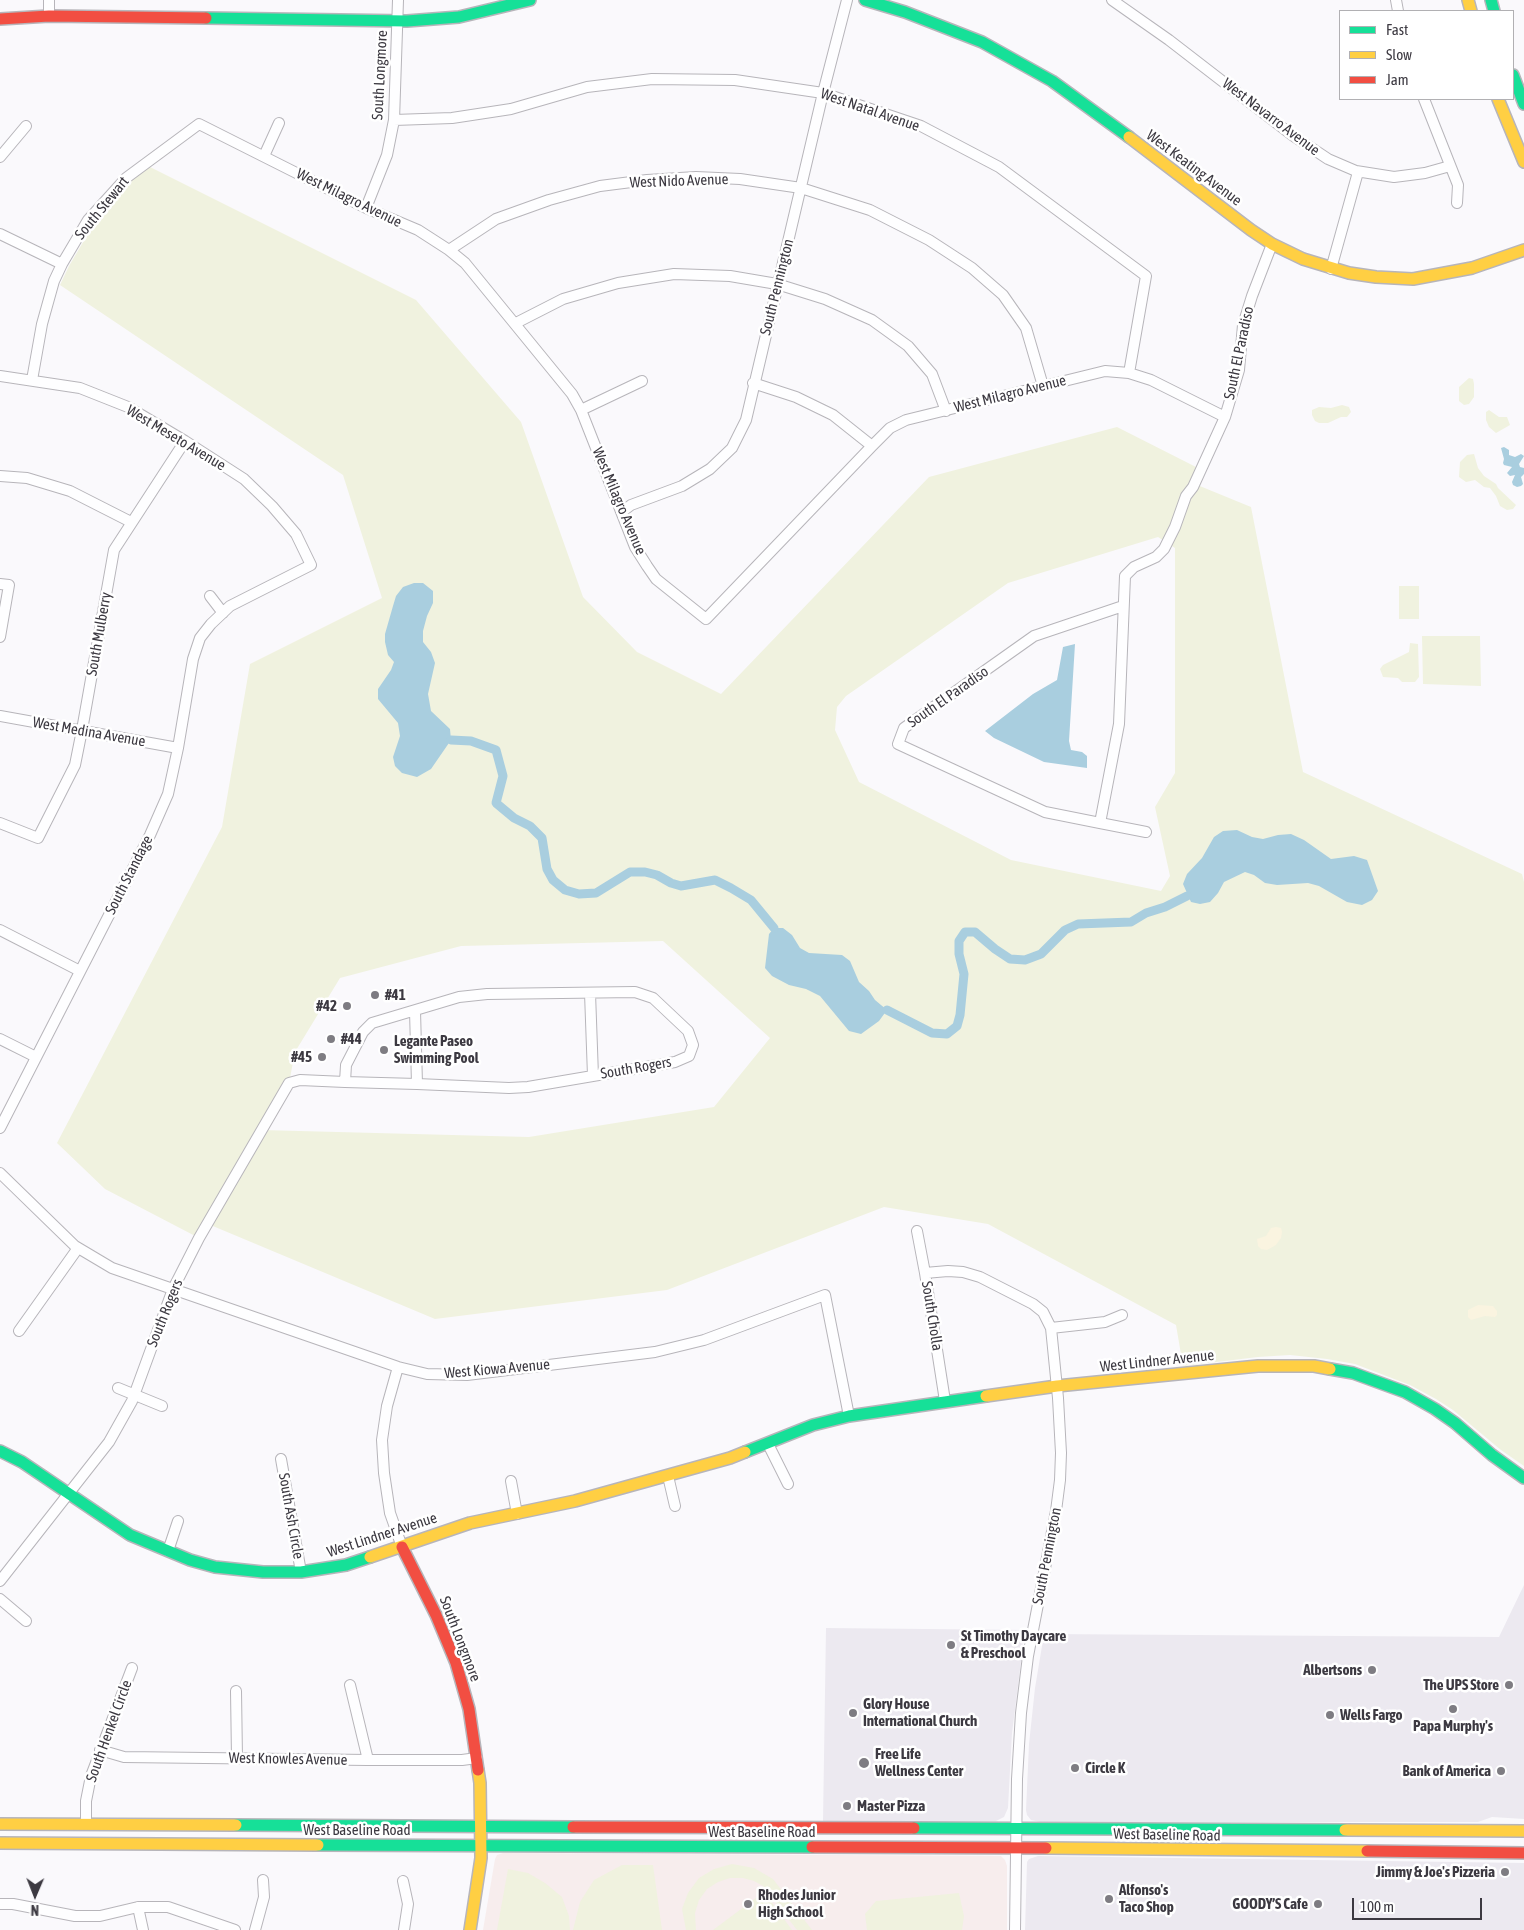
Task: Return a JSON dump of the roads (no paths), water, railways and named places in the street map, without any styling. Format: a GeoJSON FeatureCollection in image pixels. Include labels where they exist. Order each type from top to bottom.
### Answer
{"type":"FeatureCollection","features":[{"type":"Feature","properties":{"kind":"street"},"geometry":{"type":"LineString","coordinates":[[49,0],[49,16]]}},
{"type":"Feature","properties":{"kind":"street","name":"South Longmore"},"geometry":{"type":"LineString","coordinates":[[366,208],[386,154],[394,120],[398,0]]}},
{"type":"Feature","properties":{"kind":"street"},"geometry":{"type":"LineString","coordinates":[[0,19],[49,16],[398,21],[459,18],[514,2],[530,0]]}},
{"type":"Feature","properties":{"kind":"street","name":"South Pennington"},"geometry":{"type":"LineString","coordinates":[[623,511],[631,505],[682,486],[710,469],[732,448],[746,420],[777,284],[847,0]]}},
{"type":"Feature","properties":{"kind":"street","name":"West Keating Avenue"},"geometry":{"type":"LineString","coordinates":[[865,0],[952,29],[982,42],[1052,81],[1113,124],[1251,230],[1272,244],[1303,259],[1331,269],[1376,277],[1413,279],[1472,268],[1524,250]]}},
{"type":"Feature","properties":{"kind":"street","name":"West Navarro Avenue"},"geometry":{"type":"LineString","coordinates":[[1114,0],[1292,135],[1328,159],[1358,172],[1394,177],[1425,173],[1450,166]]}},
{"type":"Feature","properties":{"kind":"street"},"geometry":{"type":"LineString","coordinates":[[1514,78],[1524,104]]}},
{"type":"Feature","properties":{"kind":"street","name":"West Natal Avenue"},"geometry":{"type":"LineString","coordinates":[[394,120],[452,118],[511,109],[587,87],[652,79],[735,80],[823,93],[922,126],[999,167],[1146,276],[1130,373]]}},
{"type":"Feature","properties":{"kind":"street"},"geometry":{"type":"LineString","coordinates":[[1424,100],[1458,186],[1457,203]]}},
{"type":"Feature","properties":{"kind":"street"},"geometry":{"type":"LineString","coordinates":[[1498,100],[1524,162]]}},
{"type":"Feature","properties":{"kind":"street"},"geometry":{"type":"LineString","coordinates":[[264,156],[279,123]]}},
{"type":"Feature","properties":{"kind":"street","name":"West Milagro Avenue"},"geometry":{"type":"LineString","coordinates":[[199,124],[366,208],[418,230],[465,263],[516,323],[572,394],[581,410],[623,511],[635,547],[647,566],[656,579],[706,619],[890,428],[906,420],[1104,371],[1130,373],[1151,380],[1224,417]]}},
{"type":"Feature","properties":{"kind":"street","name":"South Stewart"},"geometry":{"type":"LineString","coordinates":[[32,380],[46,308],[54,281],[88,220],[126,178],[199,124]]}},
{"type":"Feature","properties":{"kind":"street"},"geometry":{"type":"LineString","coordinates":[[0,157],[26,126]]}},
{"type":"Feature","properties":{"kind":"street"},"geometry":{"type":"LineString","coordinates":[[1331,269],[1358,172]]}},
{"type":"Feature","properties":{"kind":"street","name":"West Nido Avenue"},"geometry":{"type":"LineString","coordinates":[[449,250],[496,219],[549,200],[600,186],[647,180],[696,177],[740,179],[801,188],[870,210],[929,240],[972,268],[1003,295],[1026,328],[1043,386]]}},
{"type":"Feature","properties":{"kind":"street"},"geometry":{"type":"LineString","coordinates":[[0,234],[62,264]]}},
{"type":"Feature","properties":{"kind":"street","name":"South El Paradiso"},"geometry":{"type":"LineString","coordinates":[[1100,823],[1119,724],[1122,606],[1125,576],[1134,567],[1156,557],[1164,549],[1175,527],[1182,521],[1191,500],[1192,487],[1224,417],[1239,370],[1243,325],[1272,244]]}},
{"type":"Feature","properties":{"kind":"street"},"geometry":{"type":"LineString","coordinates":[[516,323],[564,299],[618,283],[674,274],[730,276],[777,284],[825,299],[872,320],[908,346],[932,374],[946,411]]}},
{"type":"Feature","properties":{"kind":"street","name":"West Meseto Avenue"},"geometry":{"type":"LineString","coordinates":[[0,376],[80,388],[128,407],[185,441],[244,479],[272,506],[296,534],[311,565]]}},
{"type":"Feature","properties":{"kind":"street"},"geometry":{"type":"LineString","coordinates":[[581,410],[642,380]]}},
{"type":"Feature","properties":{"kind":"street"},"geometry":{"type":"LineString","coordinates":[[754,384],[796,397],[833,415],[872,446]]}},
{"type":"Feature","properties":{"kind":"street","name":"South Mulberry"},"geometry":{"type":"LineString","coordinates":[[0,823],[38,838],[74,765],[114,550],[185,441]]}},
{"type":"Feature","properties":{"kind":"street"},"geometry":{"type":"LineString","coordinates":[[0,476],[28,478],[70,491],[131,522]]}},
{"type":"Feature","properties":{"kind":"street","name":"South Standage"},"geometry":{"type":"LineString","coordinates":[[0,1128],[150,835],[168,794],[193,659],[200,638],[230,606],[311,565]]}},
{"type":"Feature","properties":{"kind":"street"},"geometry":{"type":"LineString","coordinates":[[0,638],[4,584]]}},
{"type":"Feature","properties":{"kind":"street"},"geometry":{"type":"LineString","coordinates":[[210,596],[223,613]]}},
{"type":"Feature","properties":{"kind":"street","name":"South El Paradiso"},"geometry":{"type":"LineString","coordinates":[[1122,606],[1034,636],[904,728],[898,744],[1045,812],[1146,832]]}},
{"type":"Feature","properties":{"kind":"street","name":"West Medina Avenue"},"geometry":{"type":"LineString","coordinates":[[0,716],[178,748]]}},
{"type":"Feature","properties":{"kind":"street"},"geometry":{"type":"LineString","coordinates":[[0,930],[80,970]]}},
{"type":"Feature","properties":{"kind":"street","name":"South Rogers"},"geometry":{"type":"LineString","coordinates":[[0,1580],[110,1442],[134,1395],[173,1289],[199,1238],[289,1083],[300,1080],[345,1082],[528,1087],[675,1062],[689,1056],[693,1045],[688,1031],[653,998],[635,992],[487,994],[459,997],[372,1023],[363,1032],[346,1065],[345,1082]]}},
{"type":"Feature","properties":{"kind":"street","name":"South Rogers"},"geometry":{"type":"LineString","coordinates":[[590,993],[593,1076]]}},
{"type":"Feature","properties":{"kind":"street"},"geometry":{"type":"LineString","coordinates":[[415,1011],[417,1084]]}},
{"type":"Feature","properties":{"kind":"street"},"geometry":{"type":"LineString","coordinates":[[0,1039],[36,1057]]}},
{"type":"Feature","properties":{"kind":"street","name":"West Kiowa Avenue"},"geometry":{"type":"LineString","coordinates":[[0,1173],[78,1248],[112,1268],[398,1367],[427,1374],[467,1375],[656,1352],[704,1340],[825,1296],[850,1416]]}},
{"type":"Feature","properties":{"kind":"street","name":"South Cholla"},"geometry":{"type":"LineString","coordinates":[[917,1231],[926,1273],[945,1401]]}},
{"type":"Feature","properties":{"kind":"street"},"geometry":{"type":"LineString","coordinates":[[19,1331],[78,1248]]}},
{"type":"Feature","properties":{"kind":"street","name":"South Pennington"},"geometry":{"type":"LineString","coordinates":[[926,1273],[963,1272],[980,1277],[1033,1304],[1043,1312],[1051,1328],[1061,1453],[1060,1480],[1028,1656],[1019,1743],[1015,1930]]}},
{"type":"Feature","properties":{"kind":"street"},"geometry":{"type":"LineString","coordinates":[[1051,1328],[1105,1322],[1122,1315]]}},
{"type":"Feature","properties":{"kind":"street","name":"West Lindner Avenue"},"geometry":{"type":"LineString","coordinates":[[0,1451],[22,1462],[130,1535],[168,1551],[214,1566],[263,1572],[301,1572],[346,1566],[470,1522],[575,1501],[668,1476],[730,1458],[813,1426],[850,1416],[1057,1386],[1258,1366],[1298,1365],[1334,1369],[1370,1378],[1413,1396],[1455,1423],[1492,1455],[1524,1478]]}},
{"type":"Feature","properties":{"kind":"street","name":"South Longmore"},"geometry":{"type":"LineString","coordinates":[[398,1367],[387,1406],[382,1440],[384,1473],[390,1513],[402,1547],[436,1615],[456,1663],[469,1709],[477,1758],[480,1783],[482,1845],[478,1887],[470,1930]]}},
{"type":"Feature","properties":{"kind":"street"},"geometry":{"type":"LineString","coordinates":[[118,1388],[162,1406]]}},
{"type":"Feature","properties":{"kind":"street"},"geometry":{"type":"LineString","coordinates":[[768,1444],[788,1484]]}},
{"type":"Feature","properties":{"kind":"street","name":"South Ash Circle"},"geometry":{"type":"LineString","coordinates":[[281,1459],[301,1572]]}},
{"type":"Feature","properties":{"kind":"street"},"geometry":{"type":"LineString","coordinates":[[668,1476],[676,1506]]}},
{"type":"Feature","properties":{"kind":"street"},"geometry":{"type":"LineString","coordinates":[[511,1481],[517,1514]]}},
{"type":"Feature","properties":{"kind":"street"},"geometry":{"type":"LineString","coordinates":[[168,1551],[178,1521]]}},
{"type":"Feature","properties":{"kind":"street"},"geometry":{"type":"LineString","coordinates":[[0,1598],[26,1621]]}},
{"type":"Feature","properties":{"kind":"street","name":"South Henkel Circle"},"geometry":{"type":"LineString","coordinates":[[86,1824],[88,1787],[100,1750],[132,1668]]}},
{"type":"Feature","properties":{"kind":"street"},"geometry":{"type":"LineString","coordinates":[[350,1685],[368,1760]]}},
{"type":"Feature","properties":{"kind":"street"},"geometry":{"type":"LineString","coordinates":[[236,1691],[237,1758]]}},
{"type":"Feature","properties":{"kind":"street","name":"West Knowles Avenue"},"geometry":{"type":"LineString","coordinates":[[100,1750],[124,1757],[368,1760],[462,1760],[477,1758]]}},
{"type":"Feature","properties":{"kind":"street","name":"West Baseline Road"},"geometry":{"type":"LineString","coordinates":[[0,1824],[1524,1831]]}},
{"type":"Feature","properties":{"kind":"street","name":"West Baseline Road"},"geometry":{"type":"LineString","coordinates":[[0,1843],[1016,1848],[1524,1853]]}},
{"type":"Feature","properties":{"kind":"street"},"geometry":{"type":"LineString","coordinates":[[255,1930],[264,1897],[263,1880]]}},
{"type":"Feature","properties":{"kind":"street"},"geometry":{"type":"LineString","coordinates":[[403,1881],[408,1904],[404,1930]]}},
{"type":"Feature","properties":{"kind":"street"},"geometry":{"type":"LineString","coordinates":[[0,1904],[13,1904],[75,1916],[100,1916],[138,1907],[168,1906],[235,1930]]}},
{"type":"Feature","properties":{"kind":"street"},"geometry":{"type":"LineString","coordinates":[[138,1907],[143,1930]]}},
{"type":"Feature","properties":{"kind":"water"},"geometry":{"type":"Polygon","coordinates":[[[1504,447],[1509,450],[1509,455],[1515,457],[1521,454],[1524,456],[1519,464],[1520,467],[1524,468],[1524,474],[1521,477],[1523,484],[1521,486],[1513,485],[1512,482],[1515,475],[1510,476],[1507,473],[1512,467],[1503,463],[1504,459],[1501,448],[1504,447]]]}},
{"type":"Feature","properties":{"kind":"water"},"geometry":{"type":"Polygon","coordinates":[[[414,583],[423,583],[433,591],[433,603],[423,631],[423,642],[431,652],[435,663],[428,694],[431,711],[450,729],[451,740],[431,769],[417,777],[402,773],[395,766],[393,757],[400,736],[398,723],[378,699],[378,689],[394,662],[388,655],[385,634],[396,596],[403,587],[414,583]]]}},
{"type":"Feature","properties":{"kind":"water"},"geometry":{"type":"Polygon","coordinates":[[[1075,644],[1069,741],[1071,750],[1082,752],[1087,756],[1087,768],[1044,762],[994,738],[985,731],[1033,694],[1057,680],[1063,647],[1075,644]]]}},
{"type":"Feature","properties":{"kind":"water"},"geometry":{"type":"Polygon","coordinates":[[[1237,830],[1252,837],[1263,839],[1291,834],[1304,840],[1331,859],[1354,856],[1367,860],[1378,891],[1372,900],[1362,905],[1347,902],[1319,886],[1308,883],[1277,885],[1265,883],[1254,875],[1245,872],[1224,882],[1210,902],[1200,904],[1191,902],[1183,884],[1187,874],[1202,858],[1214,837],[1223,831],[1237,830]]]}},
{"type":"Feature","properties":{"kind":"water"},"geometry":{"type":"Polygon","coordinates":[[[774,928],[783,928],[792,935],[800,948],[809,953],[842,955],[850,961],[859,982],[887,1010],[879,1021],[861,1034],[849,1031],[820,996],[806,989],[789,985],[772,976],[765,968],[769,934],[774,928]]]}},
{"type":"Feature","properties":{"kind":"waterway"},"geometry":{"type":"LineString","coordinates":[[451,740],[471,741],[496,750],[503,776],[496,803],[514,818],[530,826],[542,838],[547,869],[553,880],[565,890],[579,894],[596,893],[630,872],[645,872],[657,875],[681,886],[715,880],[751,900],[774,928]]}},
{"type":"Feature","properties":{"kind":"waterway"},"geometry":{"type":"LineString","coordinates":[[887,1010],[932,1033],[947,1034],[957,1026],[960,1015],[964,974],[959,954],[959,941],[965,932],[975,932],[1010,959],[1025,960],[1041,954],[1065,930],[1078,924],[1131,922],[1146,913],[1165,907],[1187,896]]}},
{"type":"Feature","properties":{"kind":"place","name":"#41"},"geometry":{"type":"Point","coordinates":[375,995]}},
{"type":"Feature","properties":{"kind":"place","name":"#42"},"geometry":{"type":"Point","coordinates":[347,1006]}},
{"type":"Feature","properties":{"kind":"place","name":"#44"},"geometry":{"type":"Point","coordinates":[331,1039]}},
{"type":"Feature","properties":{"kind":"place","name":"Legante Paseo Swimming Pool"},"geometry":{"type":"Point","coordinates":[384,1050]}},
{"type":"Feature","properties":{"kind":"place","name":"#45"},"geometry":{"type":"Point","coordinates":[322,1057]}},
{"type":"Feature","properties":{"kind":"place","name":"St Timothy Daycare & Preschool"},"geometry":{"type":"Point","coordinates":[951,1645]}},
{"type":"Feature","properties":{"kind":"place","name":"Albertsons"},"geometry":{"type":"Point","coordinates":[1372,1670]}},
{"type":"Feature","properties":{"kind":"place","name":"The UPS Store"},"geometry":{"type":"Point","coordinates":[1509,1685]}},
{"type":"Feature","properties":{"kind":"place","name":"Papa Murphy's"},"geometry":{"type":"Point","coordinates":[1453,1709]}},
{"type":"Feature","properties":{"kind":"place","name":"Glory House International Church"},"geometry":{"type":"Point","coordinates":[853,1713]}},
{"type":"Feature","properties":{"kind":"place","name":"Wells Fargo"},"geometry":{"type":"Point","coordinates":[1330,1715]}},
{"type":"Feature","properties":{"kind":"place","name":"Free Life Wellness Center"},"geometry":{"type":"Point","coordinates":[864,1763]}},
{"type":"Feature","properties":{"kind":"place","name":"Circle K"},"geometry":{"type":"Point","coordinates":[1075,1768]}},
{"type":"Feature","properties":{"kind":"place","name":"Bank of America"},"geometry":{"type":"Point","coordinates":[1501,1771]}},
{"type":"Feature","properties":{"kind":"place","name":"Master Pizza"},"geometry":{"type":"Point","coordinates":[847,1806]}},
{"type":"Feature","properties":{"kind":"place","name":"Jimmy & Joe's Pizzeria"},"geometry":{"type":"Point","coordinates":[1505,1872]}},
{"type":"Feature","properties":{"kind":"place","name":"Alfonso's Taco Shop"},"geometry":{"type":"Point","coordinates":[1109,1899]}},
{"type":"Feature","properties":{"kind":"place","name":"Rhodes Junior High School"},"geometry":{"type":"Point","coordinates":[748,1904]}},
{"type":"Feature","properties":{"kind":"place","name":"GOODY’S Cafe"},"geometry":{"type":"Point","coordinates":[1318,1904]}}]}
